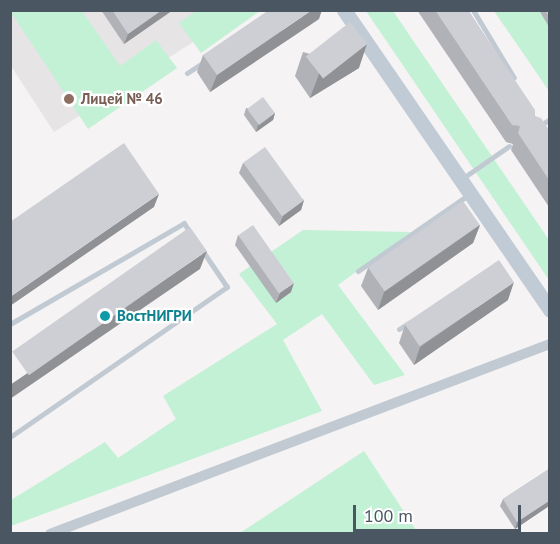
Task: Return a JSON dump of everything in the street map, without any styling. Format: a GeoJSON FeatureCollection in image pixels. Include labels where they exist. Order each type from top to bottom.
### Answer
{"type":"FeatureCollection","features":[{"type":"Feature","properties":{"kind":"street"},"geometry":{"type":"LineString","coordinates":[[344,10],[461,179],[505,256],[549,310]]}},
{"type":"Feature","properties":{"kind":"street"},"geometry":{"type":"LineString","coordinates":[[50,534],[549,344]]}},
{"type":"Feature","properties":{"kind":"lane"},"geometry":{"type":"LineString","coordinates":[[473,10],[519,86]]}},
{"type":"Feature","properties":{"kind":"lane"},"geometry":{"type":"LineString","coordinates":[[187,73],[215,54]]}},
{"type":"Feature","properties":{"kind":"lane"},"geometry":{"type":"LineString","coordinates":[[536,115],[546,131]]}},
{"type":"Feature","properties":{"kind":"lane"},"geometry":{"type":"LineString","coordinates":[[532,131],[549,119]]}},
{"type":"Feature","properties":{"kind":"lane"},"geometry":{"type":"LineString","coordinates":[[461,179],[509,147]]}},
{"type":"Feature","properties":{"kind":"lane"},"geometry":{"type":"LineString","coordinates":[[358,271],[470,193]]}},
{"type":"Feature","properties":{"kind":"lane"},"geometry":{"type":"LineString","coordinates":[[10,324],[184,223],[227,287],[10,437]]}},
{"type":"Feature","properties":{"kind":"lane"},"geometry":{"type":"LineString","coordinates":[[399,329],[418,317]]}},
{"type":"Feature","properties":{"kind":"shaded area","name":"Лицей № 46"},"geometry":{"type":"Polygon","coordinates":[[[10,11],[241,11],[54,132],[11,66],[10,11]]]}},
{"type":"Feature","properties":{"kind":"green space"},"geometry":{"type":"Polygon","coordinates":[[[10,11],[82,11],[120,66],[156,40],[177,68],[88,129],[10,11]]]}},
{"type":"Feature","properties":{"kind":"green space"},"geometry":{"type":"Polygon","coordinates":[[[196,11],[260,11],[201,53],[179,23],[196,11]]]}},
{"type":"Feature","properties":{"kind":"green space"},"geometry":{"type":"Polygon","coordinates":[[[366,11],[393,11],[549,240],[549,280],[366,11]]]}},
{"type":"Feature","properties":{"kind":"green space"},"geometry":{"type":"Polygon","coordinates":[[[494,11],[549,11],[549,91],[494,11]]]}},
{"type":"Feature","properties":{"kind":"green space"},"geometry":{"type":"Polygon","coordinates":[[[303,230],[411,232],[338,285],[405,375],[374,385],[322,314],[283,340],[322,411],[11,526],[11,500],[105,442],[118,458],[176,419],[163,396],[277,324],[239,274],[303,230]]]}},
{"type":"Feature","properties":{"kind":"green space"},"geometry":{"type":"Polygon","coordinates":[[[364,451],[418,533],[240,533],[364,451]]]}},
{"type":"Feature","properties":{"kind":"building"},"geometry":{"type":"Polygon","coordinates":[[[112,10],[162,10],[128,34],[112,10]]]}},
{"type":"Feature","properties":{"kind":"building"},"geometry":{"type":"Polygon","coordinates":[[[269,10],[312,10],[217,75],[203,55],[269,10]]]}},
{"type":"Feature","properties":{"kind":"building"},"geometry":{"type":"Polygon","coordinates":[[[435,10],[468,10],[535,110],[535,116],[541,118],[549,130],[549,180],[518,133],[520,126],[512,125],[435,10]]]}},
{"type":"Feature","properties":{"kind":"building"},"geometry":{"type":"Polygon","coordinates":[[[350,22],[367,44],[323,79],[306,56],[350,22]]]}},
{"type":"Feature","properties":{"kind":"building"},"geometry":{"type":"Polygon","coordinates":[[[263,97],[275,113],[259,125],[247,109],[263,97]]]}},
{"type":"Feature","properties":{"kind":"building"},"geometry":{"type":"Polygon","coordinates":[[[124,143],[159,194],[10,297],[10,222],[124,143]]]}},
{"type":"Feature","properties":{"kind":"building"},"geometry":{"type":"Polygon","coordinates":[[[265,147],[304,200],[282,216],[243,163],[265,147]]]}},
{"type":"Feature","properties":{"kind":"building"},"geometry":{"type":"Polygon","coordinates":[[[463,201],[480,225],[385,291],[368,268],[463,201]]]}},
{"type":"Feature","properties":{"kind":"building"},"geometry":{"type":"Polygon","coordinates":[[[253,225],[294,283],[279,293],[238,235],[253,225]]]}},
{"type":"Feature","properties":{"kind":"building","name":"ВостНИГРИ"},"geometry":{"type":"Polygon","coordinates":[[[190,227],[207,251],[29,375],[12,351],[190,227]]]}},
{"type":"Feature","properties":{"kind":"building"},"geometry":{"type":"Polygon","coordinates":[[[499,260],[514,282],[420,346],[404,324],[499,260]]]}},
{"type":"Feature","properties":{"kind":"building"},"geometry":{"type":"Polygon","coordinates":[[[549,469],[549,501],[517,522],[503,499],[549,469]]]}},
{"type":"Feature","properties":{"kind":"place","name":"Лицей № 46"},"geometry":{"type":"Point","coordinates":[69,99]}},
{"type":"Feature","properties":{"kind":"place","name":"ВостНИГРИ"},"geometry":{"type":"Point","coordinates":[105,316]}}]}
